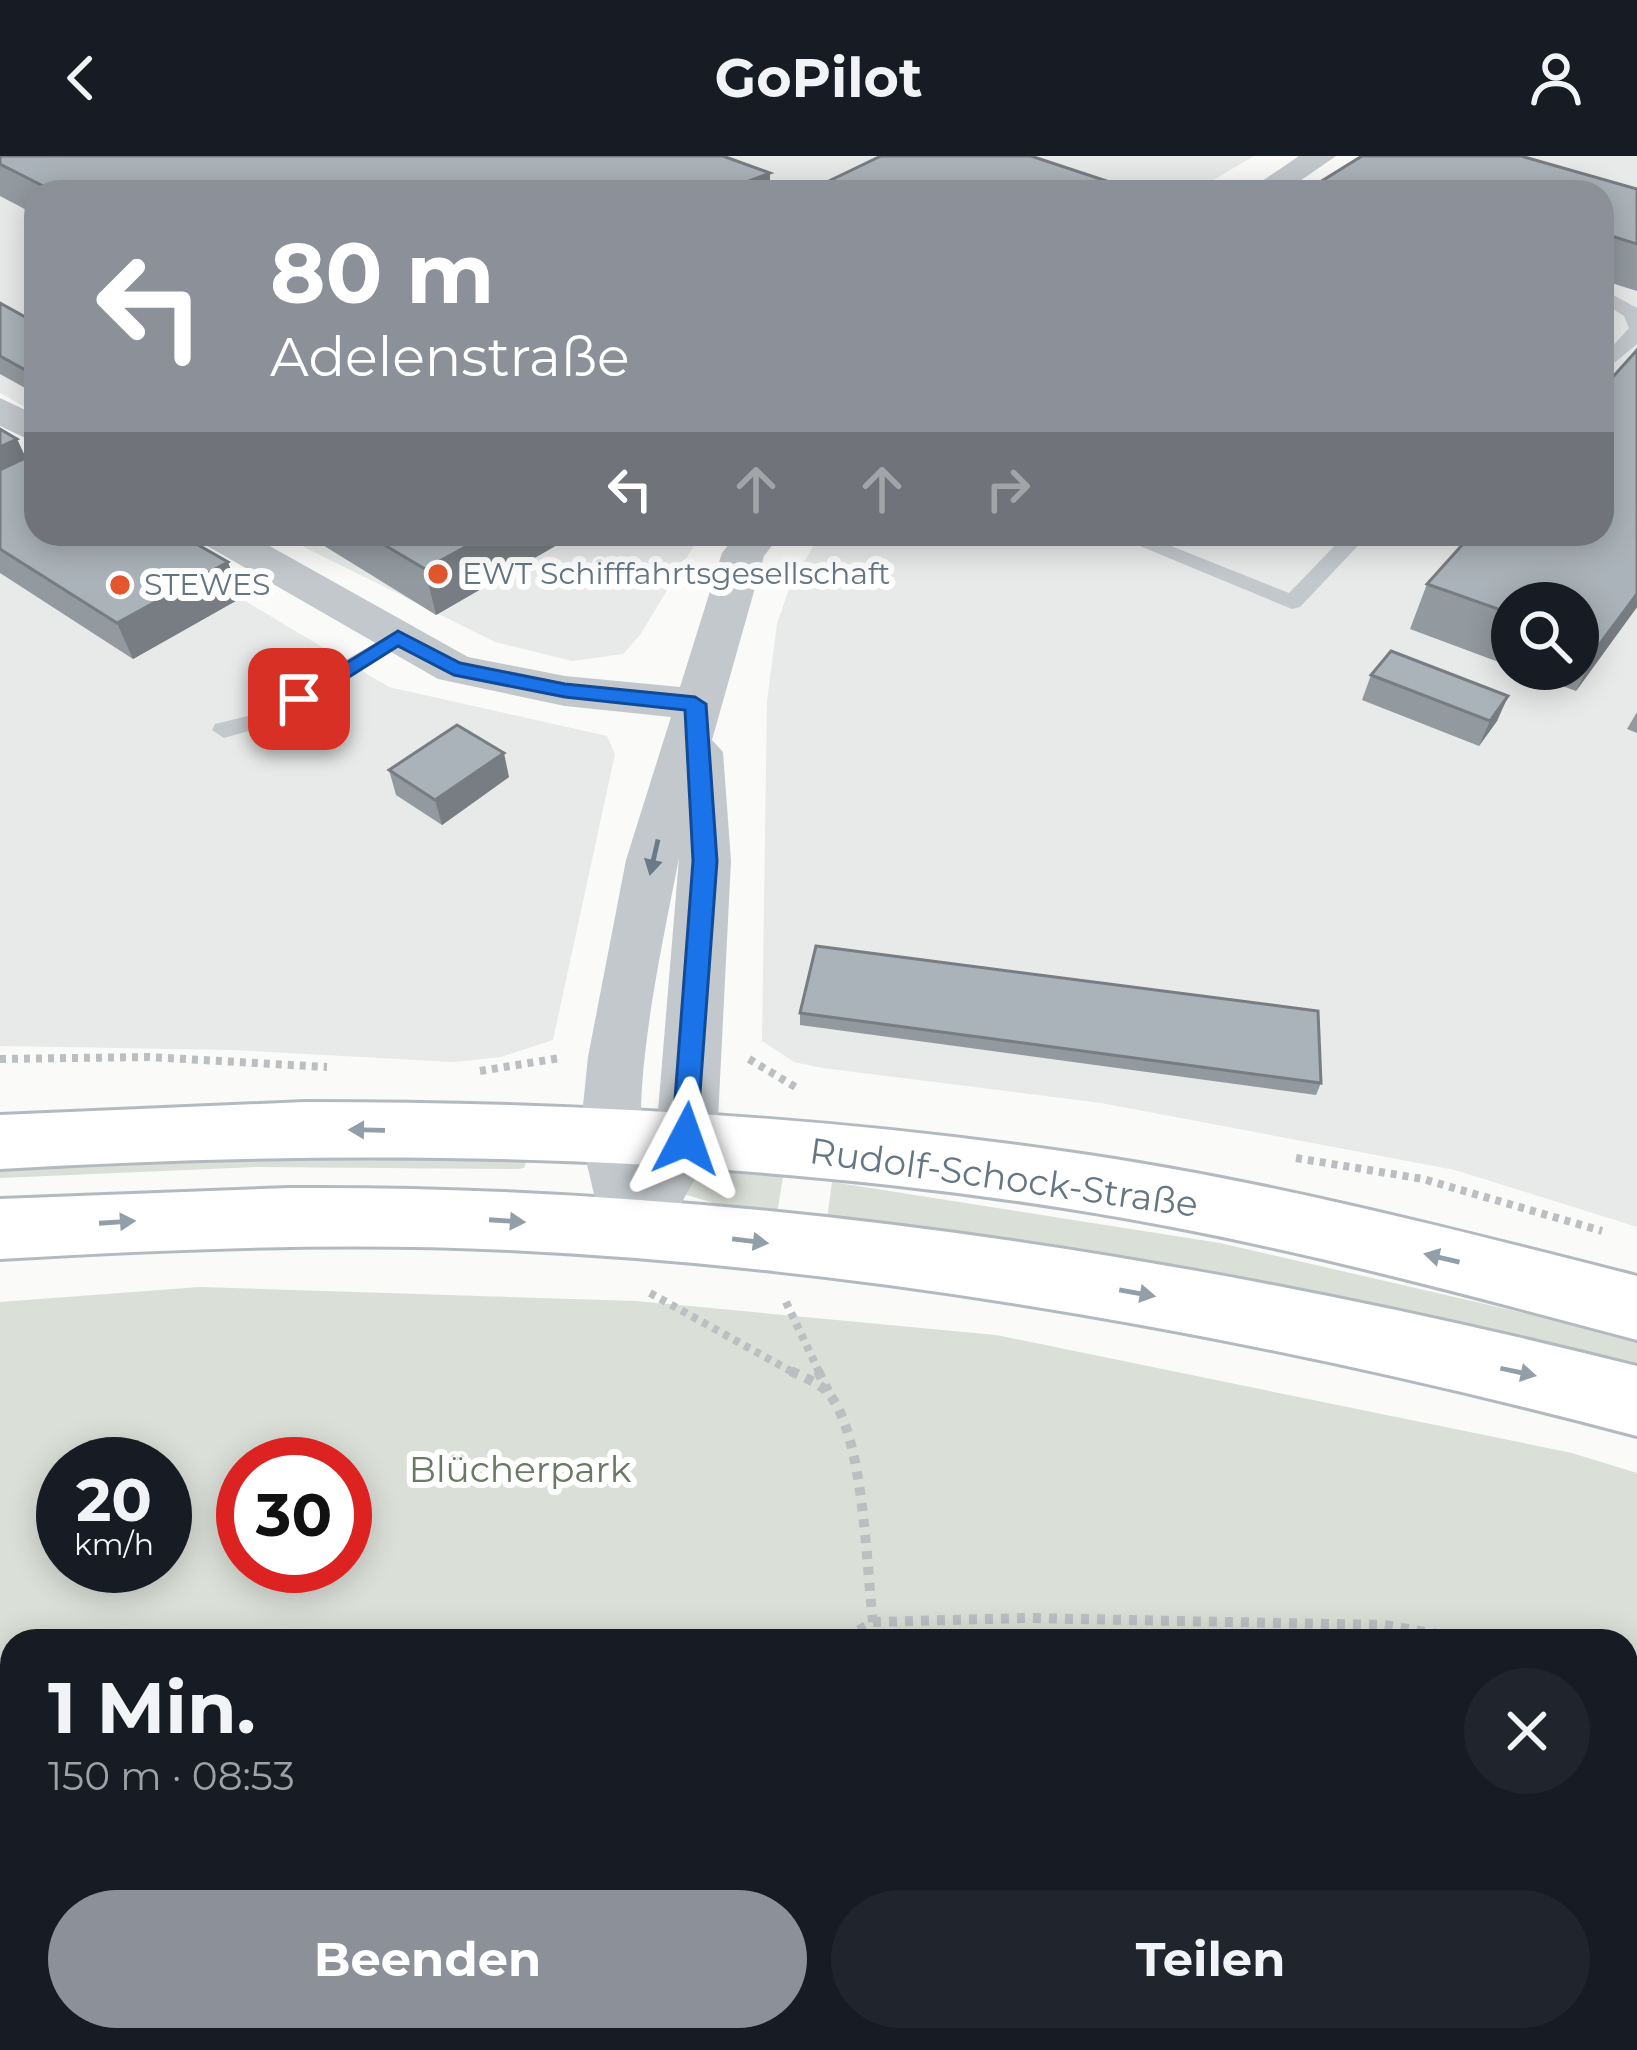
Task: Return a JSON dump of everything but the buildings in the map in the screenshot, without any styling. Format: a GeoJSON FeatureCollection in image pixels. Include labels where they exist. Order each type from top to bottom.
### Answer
{"type":"FeatureCollection","features":[{"type":"Feature","properties":{"kind":"main road","name":"Rudolf-Schock-Straße"},"geometry":{"type":"LineString","coordinates":[[0,1142],[190,1128],[610,1135],[874,1155],[1221,1207],[1637,1308]]}},
{"type":"Feature","properties":{"kind":"main road"},"geometry":{"type":"LineString","coordinates":[[0,1229],[213,1219],[464,1219],[639,1258],[1010,1271],[1226,1308],[1637,1401]]}},
{"type":"Feature","properties":{"kind":"street"},"geometry":{"type":"LineString","coordinates":[[1282,180],[1321,156]]}},
{"type":"Feature","properties":{"kind":"street"},"geometry":{"type":"LineString","coordinates":[[238,546],[454,669],[565,691],[695,704]]}},
{"type":"Feature","properties":{"kind":"street"},"geometry":{"type":"LineString","coordinates":[[639,1258],[610,1135],[617,1057],[652,860],[695,704],[743,553],[749,546]]}},
{"type":"Feature","properties":{"kind":"street"},"geometry":{"type":"LineString","coordinates":[[639,1258],[686,1139],[705,861],[695,704]]}},
{"type":"Feature","properties":{"kind":"lane"},"geometry":{"type":"LineString","coordinates":[[1614,302],[1632,313],[1637,328],[1614,357]]}},
{"type":"Feature","properties":{"kind":"lane"},"geometry":{"type":"LineString","coordinates":[[1152,546],[1292,602],[1346,546]]}},
{"type":"Feature","properties":{"kind":"lane"},"geometry":{"type":"LineString","coordinates":[[224,730],[256,722],[398,637]]}},
{"type":"Feature","properties":{"kind":"path"},"geometry":{"type":"LineString","coordinates":[[474,1072],[575,1056]]}},
{"type":"Feature","properties":{"kind":"path"},"geometry":{"type":"LineString","coordinates":[[0,1059],[149,1057],[335,1068]]}},
{"type":"Feature","properties":{"kind":"path"},"geometry":{"type":"LineString","coordinates":[[754,1059],[814,1099]]}},
{"type":"Feature","properties":{"kind":"path"},"geometry":{"type":"LineString","coordinates":[[639,1258],[683,1293]]}},
{"type":"Feature","properties":{"kind":"path"},"geometry":{"type":"LineString","coordinates":[[639,1258],[828,1391]]}},
{"type":"Feature","properties":{"kind":"path"},"geometry":{"type":"LineString","coordinates":[[764,1300],[808,1304]]}},
{"type":"Feature","properties":{"kind":"path"},"geometry":{"type":"LineString","coordinates":[[786,1302],[845,1422],[854,1459],[873,1622]]}},
{"type":"Feature","properties":{"kind":"path"},"geometry":{"type":"LineString","coordinates":[[861,1629],[873,1622],[1028,1618],[1408,1629]]}},
{"type":"Feature","properties":{"kind":"shaded area"},"geometry":{"type":"Polygon","coordinates":[[[13,156],[1254,156],[1213,180],[24,180],[24,406],[0,393],[0,160],[13,156]]]}},
{"type":"Feature","properties":{"kind":"shaded area"},"geometry":{"type":"Polygon","coordinates":[[[1505,156],[1637,156],[1637,194],[1614,187],[1614,180],[1588,180],[1505,156]]]}},
{"type":"Feature","properties":{"kind":"shaded area"},"geometry":{"type":"Polygon","coordinates":[[[1614,228],[1637,235],[1637,1227],[1455,1170],[1101,1103],[822,1068],[794,1062],[762,1041],[767,701],[777,624],[791,583],[814,546],[1614,546],[1614,228]]]}},
{"type":"Feature","properties":{"kind":"shaded area"},"geometry":{"type":"Polygon","coordinates":[[[0,454],[24,507],[24,546],[153,546],[389,687],[607,736],[615,754],[553,1040],[501,1057],[454,1062],[232,1050],[0,1046],[0,454]]]}},
{"type":"Feature","properties":{"kind":"shaded area"},"geometry":{"type":"Polygon","coordinates":[[[302,546],[694,546],[640,635],[623,654],[572,661],[495,642],[302,546]]]}},
{"type":"Feature","properties":{"kind":"green space"},"geometry":{"type":"Polygon","coordinates":[[[260,1156],[527,1159],[524,1168],[518,1169],[256,1167],[0,1178],[0,1167],[260,1156]]]}},
{"type":"Feature","properties":{"kind":"green space"},"geometry":{"type":"Polygon","coordinates":[[[694,1171],[783,1177],[777,1214],[736,1210],[684,1194],[694,1171]]]}},
{"type":"Feature","properties":{"kind":"green space"},"geometry":{"type":"Polygon","coordinates":[[[832,1182],[1220,1243],[1637,1339],[1637,1366],[1235,1279],[1032,1245],[827,1219],[832,1182]]]}},
{"type":"Feature","properties":{"kind":"green space","name":"Blücherpark"},"geometry":{"type":"Polygon","coordinates":[[[200,1287],[636,1301],[996,1335],[1572,1453],[1637,1473],[1637,1629],[0,1629],[0,1302],[200,1287]]]}},
{"type":"Feature","properties":{"kind":"place","name":"EWT Schifffahrtsgesellschaft"},"geometry":{"type":"Point","coordinates":[438,574]}},
{"type":"Feature","properties":{"kind":"place","name":"STEWES"},"geometry":{"type":"Point","coordinates":[120,585]}},
{"type":"Feature","properties":{"kind":"route"},"geometry":{"type":"LineString","coordinates":[[299,699],[398,637],[454,669],[565,691],[695,704],[705,861],[686,1139]]}}]}
